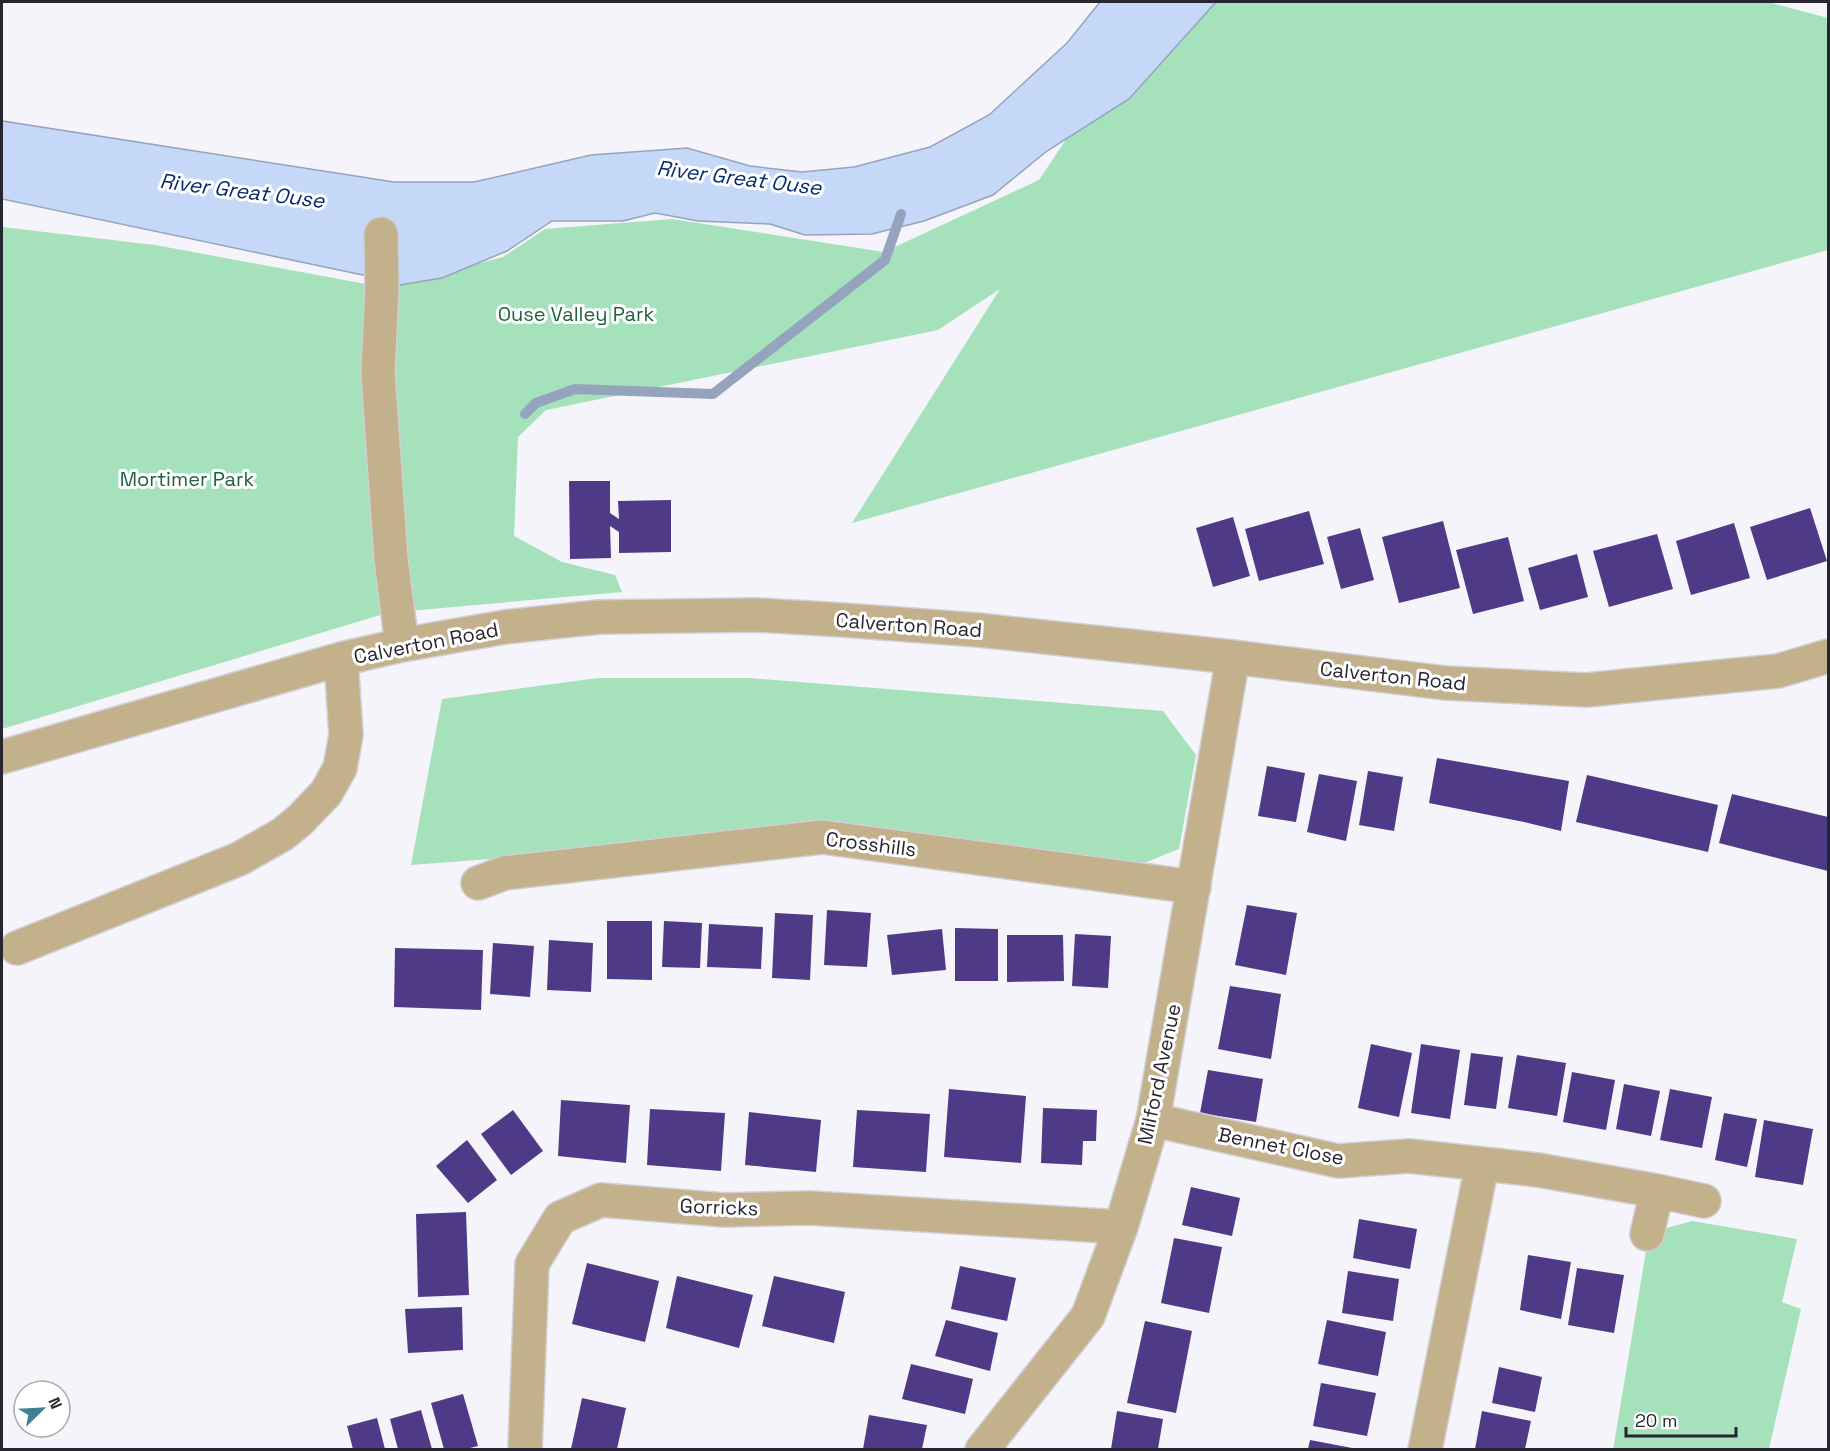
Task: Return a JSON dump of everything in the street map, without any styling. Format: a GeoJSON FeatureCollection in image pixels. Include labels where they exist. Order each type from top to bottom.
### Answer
{"type":"FeatureCollection","features":[{"type":"Feature","properties":{"kind":"street"},"geometry":{"type":"LineString","coordinates":[[381,234],[382,288],[378,373],[391,560],[402,645]]}},
{"type":"Feature","properties":{"kind":"street","name":"Calverton Road"},"geometry":{"type":"LineString","coordinates":[[2,757],[341,660],[402,645],[505,627],[599,617],[756,615],[843,620],[978,630],[1233,657],[1445,683],[1586,690],[1778,671],[1828,656]]}},
{"type":"Feature","properties":{"kind":"street","name":"Milford Avenue"},"geometry":{"type":"LineString","coordinates":[[982,1449],[1088,1316],[1121,1227],[1153,1120],[1233,657]]}},
{"type":"Feature","properties":{"kind":"street"},"geometry":{"type":"LineString","coordinates":[[17,948],[239,859],[283,834],[300,820],[326,793],[340,768],[346,735],[341,660]]}},
{"type":"Feature","properties":{"kind":"street","name":"Crosshills"},"geometry":{"type":"LineString","coordinates":[[478,883],[505,873],[822,837],[1194,887]]}},
{"type":"Feature","properties":{"kind":"street","name":"Bennet Close"},"geometry":{"type":"LineString","coordinates":[[1153,1120],[1338,1161],[1409,1156],[1538,1170],[1704,1201]]}},
{"type":"Feature","properties":{"kind":"street"},"geometry":{"type":"LineString","coordinates":[[1425,1449],[1482,1165]]}},
{"type":"Feature","properties":{"kind":"street"},"geometry":{"type":"LineString","coordinates":[[1647,1234],[1657,1191]]}},
{"type":"Feature","properties":{"kind":"street","name":"Gorricks"},"geometry":{"type":"LineString","coordinates":[[525,1449],[532,1264],[560,1218],[601,1200],[724,1210],[810,1208],[1121,1227]]}},
{"type":"Feature","properties":{"kind":"green space","name":"Ouse Valley Park"},"geometry":{"type":"Polygon","coordinates":[[[1204,2],[1768,2],[1828,18],[1828,250],[852,523],[1000,289],[938,330],[546,410],[518,437],[514,536],[562,562],[615,575],[622,592],[408,611],[392,374],[399,284],[503,257],[545,229],[672,219],[884,252],[1039,180],[1085,111],[1204,2]]]}},
{"type":"Feature","properties":{"kind":"green space","name":"Mortimer Park"},"geometry":{"type":"Polygon","coordinates":[[[2,227],[155,245],[366,284],[387,613],[2,729],[2,227]]]}},
{"type":"Feature","properties":{"kind":"green space"},"geometry":{"type":"Polygon","coordinates":[[[598,678],[749,678],[1163,711],[1196,755],[1179,849],[1129,869],[817,834],[411,865],[442,699],[598,678]]]}},
{"type":"Feature","properties":{"kind":"green space"},"geometry":{"type":"Polygon","coordinates":[[[1692,1221],[1797,1239],[1782,1302],[1801,1309],[1769,1449],[1613,1450],[1649,1233],[1692,1221]]]}},
{"type":"Feature","properties":{"kind":"water","name":"River Great Ouse"},"geometry":{"type":"Polygon","coordinates":[[[1100,2],[1216,2],[1129,99],[1047,151],[993,195],[924,221],[872,234],[805,235],[770,224],[698,221],[655,213],[623,221],[552,221],[507,251],[442,278],[394,286],[377,278],[2,199],[2,121],[394,182],[474,182],[591,155],[687,148],[750,166],[802,172],[854,167],[930,147],[989,115],[1067,43],[1100,2]]]}},
{"type":"Feature","properties":{"kind":"building"},"geometry":{"type":"Polygon","coordinates":[[[569,481],[610,481],[610,513],[619,519],[618,501],[671,500],[671,552],[619,553],[619,532],[610,526],[611,558],[570,559],[569,481]]]}},
{"type":"Feature","properties":{"kind":"building"},"geometry":{"type":"Polygon","coordinates":[[[1810,508],[1827,561],[1767,580],[1750,527],[1810,508]]]}},
{"type":"Feature","properties":{"kind":"building"},"geometry":{"type":"Polygon","coordinates":[[[1309,511],[1324,564],[1259,581],[1245,529],[1309,511]]]}},
{"type":"Feature","properties":{"kind":"building"},"geometry":{"type":"Polygon","coordinates":[[[1233,517],[1250,576],[1213,587],[1196,528],[1233,517]]]}},
{"type":"Feature","properties":{"kind":"building"},"geometry":{"type":"Polygon","coordinates":[[[1443,521],[1460,588],[1399,603],[1382,537],[1443,521]]]}},
{"type":"Feature","properties":{"kind":"building"},"geometry":{"type":"Polygon","coordinates":[[[1734,523],[1750,578],[1691,595],[1676,541],[1734,523]]]}},
{"type":"Feature","properties":{"kind":"building"},"geometry":{"type":"Polygon","coordinates":[[[1360,528],[1374,580],[1341,589],[1327,537],[1360,528]]]}},
{"type":"Feature","properties":{"kind":"building"},"geometry":{"type":"Polygon","coordinates":[[[1657,534],[1673,589],[1609,607],[1593,551],[1657,534]]]}},
{"type":"Feature","properties":{"kind":"building"},"geometry":{"type":"Polygon","coordinates":[[[1508,537],[1524,601],[1473,614],[1456,550],[1508,537]]]}},
{"type":"Feature","properties":{"kind":"building"},"geometry":{"type":"Polygon","coordinates":[[[1577,554],[1588,597],[1540,610],[1528,568],[1577,554]]]}},
{"type":"Feature","properties":{"kind":"building"},"geometry":{"type":"Polygon","coordinates":[[[1437,758],[1569,781],[1561,831],[1429,803],[1437,758]]]}},
{"type":"Feature","properties":{"kind":"building"},"geometry":{"type":"Polygon","coordinates":[[[1267,766],[1305,773],[1296,822],[1258,816],[1267,766]]]}},
{"type":"Feature","properties":{"kind":"building"},"geometry":{"type":"Polygon","coordinates":[[[1368,771],[1403,777],[1394,831],[1359,825],[1368,771]]]}},
{"type":"Feature","properties":{"kind":"building"},"geometry":{"type":"Polygon","coordinates":[[[1319,774],[1357,781],[1346,841],[1307,832],[1319,774]]]}},
{"type":"Feature","properties":{"kind":"building"},"geometry":{"type":"Polygon","coordinates":[[[1587,775],[1718,805],[1708,852],[1576,822],[1587,775]]]}},
{"type":"Feature","properties":{"kind":"building"},"geometry":{"type":"Polygon","coordinates":[[[1732,794],[1828,817],[1828,871],[1719,843],[1732,794]]]}},
{"type":"Feature","properties":{"kind":"building"},"geometry":{"type":"Polygon","coordinates":[[[1247,905],[1297,913],[1286,975],[1235,965],[1247,905]]]}},
{"type":"Feature","properties":{"kind":"building"},"geometry":{"type":"Polygon","coordinates":[[[827,910],[871,913],[867,967],[824,965],[827,910]]]}},
{"type":"Feature","properties":{"kind":"building"},"geometry":{"type":"Polygon","coordinates":[[[775,913],[813,915],[810,980],[772,978],[775,913]]]}},
{"type":"Feature","properties":{"kind":"building"},"geometry":{"type":"Polygon","coordinates":[[[607,921],[652,921],[652,980],[607,979],[607,921]]]}},
{"type":"Feature","properties":{"kind":"building"},"geometry":{"type":"Polygon","coordinates":[[[664,921],[702,923],[700,968],[662,967],[664,921]]]}},
{"type":"Feature","properties":{"kind":"building"},"geometry":{"type":"Polygon","coordinates":[[[709,924],[763,927],[761,969],[707,967],[709,924]]]}},
{"type":"Feature","properties":{"kind":"building"},"geometry":{"type":"Polygon","coordinates":[[[955,928],[998,929],[998,981],[955,981],[955,928]]]}},
{"type":"Feature","properties":{"kind":"building"},"geometry":{"type":"Polygon","coordinates":[[[942,929],[946,970],[892,975],[887,935],[942,929]]]}},
{"type":"Feature","properties":{"kind":"building"},"geometry":{"type":"Polygon","coordinates":[[[1075,934],[1111,936],[1108,988],[1072,986],[1075,934]]]}},
{"type":"Feature","properties":{"kind":"building"},"geometry":{"type":"Polygon","coordinates":[[[1007,935],[1063,935],[1064,981],[1007,982],[1007,935]]]}},
{"type":"Feature","properties":{"kind":"building"},"geometry":{"type":"Polygon","coordinates":[[[549,940],[593,943],[591,992],[547,990],[549,940]]]}},
{"type":"Feature","properties":{"kind":"building"},"geometry":{"type":"Polygon","coordinates":[[[493,943],[534,946],[530,997],[490,994],[493,943]]]}},
{"type":"Feature","properties":{"kind":"building"},"geometry":{"type":"Polygon","coordinates":[[[395,948],[483,950],[481,1010],[394,1007],[395,948]]]}},
{"type":"Feature","properties":{"kind":"building"},"geometry":{"type":"Polygon","coordinates":[[[1230,986],[1281,994],[1271,1059],[1218,1049],[1230,986]]]}},
{"type":"Feature","properties":{"kind":"building"},"geometry":{"type":"Polygon","coordinates":[[[1371,1044],[1412,1053],[1399,1117],[1358,1108],[1371,1044]]]}},
{"type":"Feature","properties":{"kind":"building"},"geometry":{"type":"Polygon","coordinates":[[[1421,1044],[1460,1050],[1450,1119],[1411,1113],[1421,1044]]]}},
{"type":"Feature","properties":{"kind":"building"},"geometry":{"type":"Polygon","coordinates":[[[1471,1053],[1503,1057],[1496,1109],[1464,1105],[1471,1053]]]}},
{"type":"Feature","properties":{"kind":"building"},"geometry":{"type":"Polygon","coordinates":[[[1517,1055],[1566,1063],[1557,1116],[1508,1108],[1517,1055]]]}},
{"type":"Feature","properties":{"kind":"building"},"geometry":{"type":"Polygon","coordinates":[[[1208,1070],[1263,1079],[1256,1122],[1200,1113],[1208,1070]]]}},
{"type":"Feature","properties":{"kind":"building"},"geometry":{"type":"Polygon","coordinates":[[[1572,1072],[1615,1080],[1606,1130],[1563,1122],[1572,1072]]]}},
{"type":"Feature","properties":{"kind":"building"},"geometry":{"type":"Polygon","coordinates":[[[1624,1084],[1660,1091],[1651,1136],[1616,1129],[1624,1084]]]}},
{"type":"Feature","properties":{"kind":"building"},"geometry":{"type":"Polygon","coordinates":[[[949,1089],[1026,1096],[1021,1163],[944,1157],[949,1089]]]}},
{"type":"Feature","properties":{"kind":"building"},"geometry":{"type":"Polygon","coordinates":[[[1670,1089],[1712,1097],[1702,1148],[1660,1140],[1670,1089]]]}},
{"type":"Feature","properties":{"kind":"building"},"geometry":{"type":"Polygon","coordinates":[[[561,1100],[630,1105],[626,1163],[558,1156],[561,1100]]]}},
{"type":"Feature","properties":{"kind":"building"},"geometry":{"type":"Polygon","coordinates":[[[1043,1108],[1097,1110],[1096,1141],[1083,1141],[1082,1165],[1041,1163],[1043,1108]]]}},
{"type":"Feature","properties":{"kind":"building"},"geometry":{"type":"Polygon","coordinates":[[[650,1109],[725,1113],[721,1171],[647,1165],[650,1109]]]}},
{"type":"Feature","properties":{"kind":"building"},"geometry":{"type":"Polygon","coordinates":[[[513,1110],[543,1151],[511,1175],[481,1134],[513,1110]]]}},
{"type":"Feature","properties":{"kind":"building"},"geometry":{"type":"Polygon","coordinates":[[[857,1110],[930,1114],[926,1172],[853,1167],[857,1110]]]}},
{"type":"Feature","properties":{"kind":"building"},"geometry":{"type":"Polygon","coordinates":[[[749,1112],[821,1120],[816,1172],[745,1165],[749,1112]]]}},
{"type":"Feature","properties":{"kind":"building"},"geometry":{"type":"Polygon","coordinates":[[[1724,1113],[1757,1119],[1747,1167],[1715,1160],[1724,1113]]]}},
{"type":"Feature","properties":{"kind":"building"},"geometry":{"type":"Polygon","coordinates":[[[1764,1120],[1813,1129],[1803,1185],[1755,1177],[1764,1120]]]}},
{"type":"Feature","properties":{"kind":"building"},"geometry":{"type":"Polygon","coordinates":[[[467,1140],[497,1180],[468,1203],[436,1166],[467,1140]]]}},
{"type":"Feature","properties":{"kind":"building"},"geometry":{"type":"Polygon","coordinates":[[[1191,1187],[1240,1198],[1232,1236],[1182,1225],[1191,1187]]]}},
{"type":"Feature","properties":{"kind":"building"},"geometry":{"type":"Polygon","coordinates":[[[466,1212],[469,1295],[418,1297],[416,1214],[466,1212]]]}},
{"type":"Feature","properties":{"kind":"building"},"geometry":{"type":"Polygon","coordinates":[[[1359,1219],[1417,1229],[1410,1269],[1353,1258],[1359,1219]]]}},
{"type":"Feature","properties":{"kind":"building"},"geometry":{"type":"Polygon","coordinates":[[[1174,1238],[1222,1247],[1209,1313],[1161,1303],[1174,1238]]]}},
{"type":"Feature","properties":{"kind":"building"},"geometry":{"type":"Polygon","coordinates":[[[1528,1255],[1571,1262],[1561,1319],[1520,1310],[1528,1255]]]}},
{"type":"Feature","properties":{"kind":"building"},"geometry":{"type":"Polygon","coordinates":[[[587,1263],[659,1281],[645,1342],[572,1324],[587,1263]]]}},
{"type":"Feature","properties":{"kind":"building"},"geometry":{"type":"Polygon","coordinates":[[[960,1266],[1016,1278],[1007,1321],[951,1309],[960,1266]]]}},
{"type":"Feature","properties":{"kind":"building"},"geometry":{"type":"Polygon","coordinates":[[[1577,1268],[1624,1275],[1614,1333],[1568,1325],[1577,1268]]]}},
{"type":"Feature","properties":{"kind":"building"},"geometry":{"type":"Polygon","coordinates":[[[1348,1271],[1399,1279],[1393,1321],[1342,1313],[1348,1271]]]}},
{"type":"Feature","properties":{"kind":"building"},"geometry":{"type":"Polygon","coordinates":[[[677,1276],[753,1295],[739,1348],[666,1328],[677,1276]]]}},
{"type":"Feature","properties":{"kind":"building"},"geometry":{"type":"Polygon","coordinates":[[[774,1276],[845,1292],[834,1343],[762,1326],[774,1276]]]}},
{"type":"Feature","properties":{"kind":"building"},"geometry":{"type":"Polygon","coordinates":[[[462,1307],[463,1350],[408,1353],[405,1309],[462,1307]]]}},
{"type":"Feature","properties":{"kind":"building"},"geometry":{"type":"Polygon","coordinates":[[[946,1320],[998,1333],[990,1371],[935,1356],[946,1320]]]}},
{"type":"Feature","properties":{"kind":"building"},"geometry":{"type":"Polygon","coordinates":[[[1327,1320],[1386,1332],[1378,1376],[1318,1364],[1327,1320]]]}},
{"type":"Feature","properties":{"kind":"building"},"geometry":{"type":"Polygon","coordinates":[[[1145,1321],[1192,1331],[1176,1413],[1127,1403],[1145,1321]]]}},
{"type":"Feature","properties":{"kind":"building"},"geometry":{"type":"Polygon","coordinates":[[[911,1364],[973,1379],[965,1414],[902,1399],[911,1364]]]}},
{"type":"Feature","properties":{"kind":"building"},"geometry":{"type":"Polygon","coordinates":[[[1499,1367],[1542,1377],[1535,1412],[1492,1403],[1499,1367]]]}},
{"type":"Feature","properties":{"kind":"building"},"geometry":{"type":"Polygon","coordinates":[[[1321,1383],[1376,1393],[1367,1436],[1313,1426],[1321,1383]]]}},
{"type":"Feature","properties":{"kind":"building"},"geometry":{"type":"Polygon","coordinates":[[[463,1394],[478,1446],[466,1449],[444,1449],[431,1403],[463,1394]]]}},
{"type":"Feature","properties":{"kind":"building"},"geometry":{"type":"Polygon","coordinates":[[[582,1398],[626,1408],[617,1449],[571,1449],[582,1398]]]}},
{"type":"Feature","properties":{"kind":"building"},"geometry":{"type":"Polygon","coordinates":[[[421,1410],[432,1449],[398,1449],[390,1419],[421,1410]]]}},
{"type":"Feature","properties":{"kind":"building"},"geometry":{"type":"Polygon","coordinates":[[[1117,1411],[1163,1419],[1158,1449],[1111,1449],[1117,1411]]]}},
{"type":"Feature","properties":{"kind":"building"},"geometry":{"type":"Polygon","coordinates":[[[1482,1411],[1531,1421],[1525,1449],[1475,1449],[1482,1411]]]}},
{"type":"Feature","properties":{"kind":"building"},"geometry":{"type":"Polygon","coordinates":[[[869,1415],[927,1425],[922,1449],[863,1449],[869,1415]]]}},
{"type":"Feature","properties":{"kind":"building"},"geometry":{"type":"Polygon","coordinates":[[[377,1418],[385,1449],[353,1449],[347,1426],[377,1418]]]}},
{"type":"Feature","properties":{"kind":"building"},"geometry":{"type":"Polygon","coordinates":[[[1310,1440],[1352,1448],[1352,1449],[1308,1449],[1310,1440]]]}},
{"type":"Feature","properties":{"kind":"waterway"},"geometry":{"type":"LineString","coordinates":[[525,414],[536,403],[575,389],[713,394],[885,260],[901,214]]}}]}
